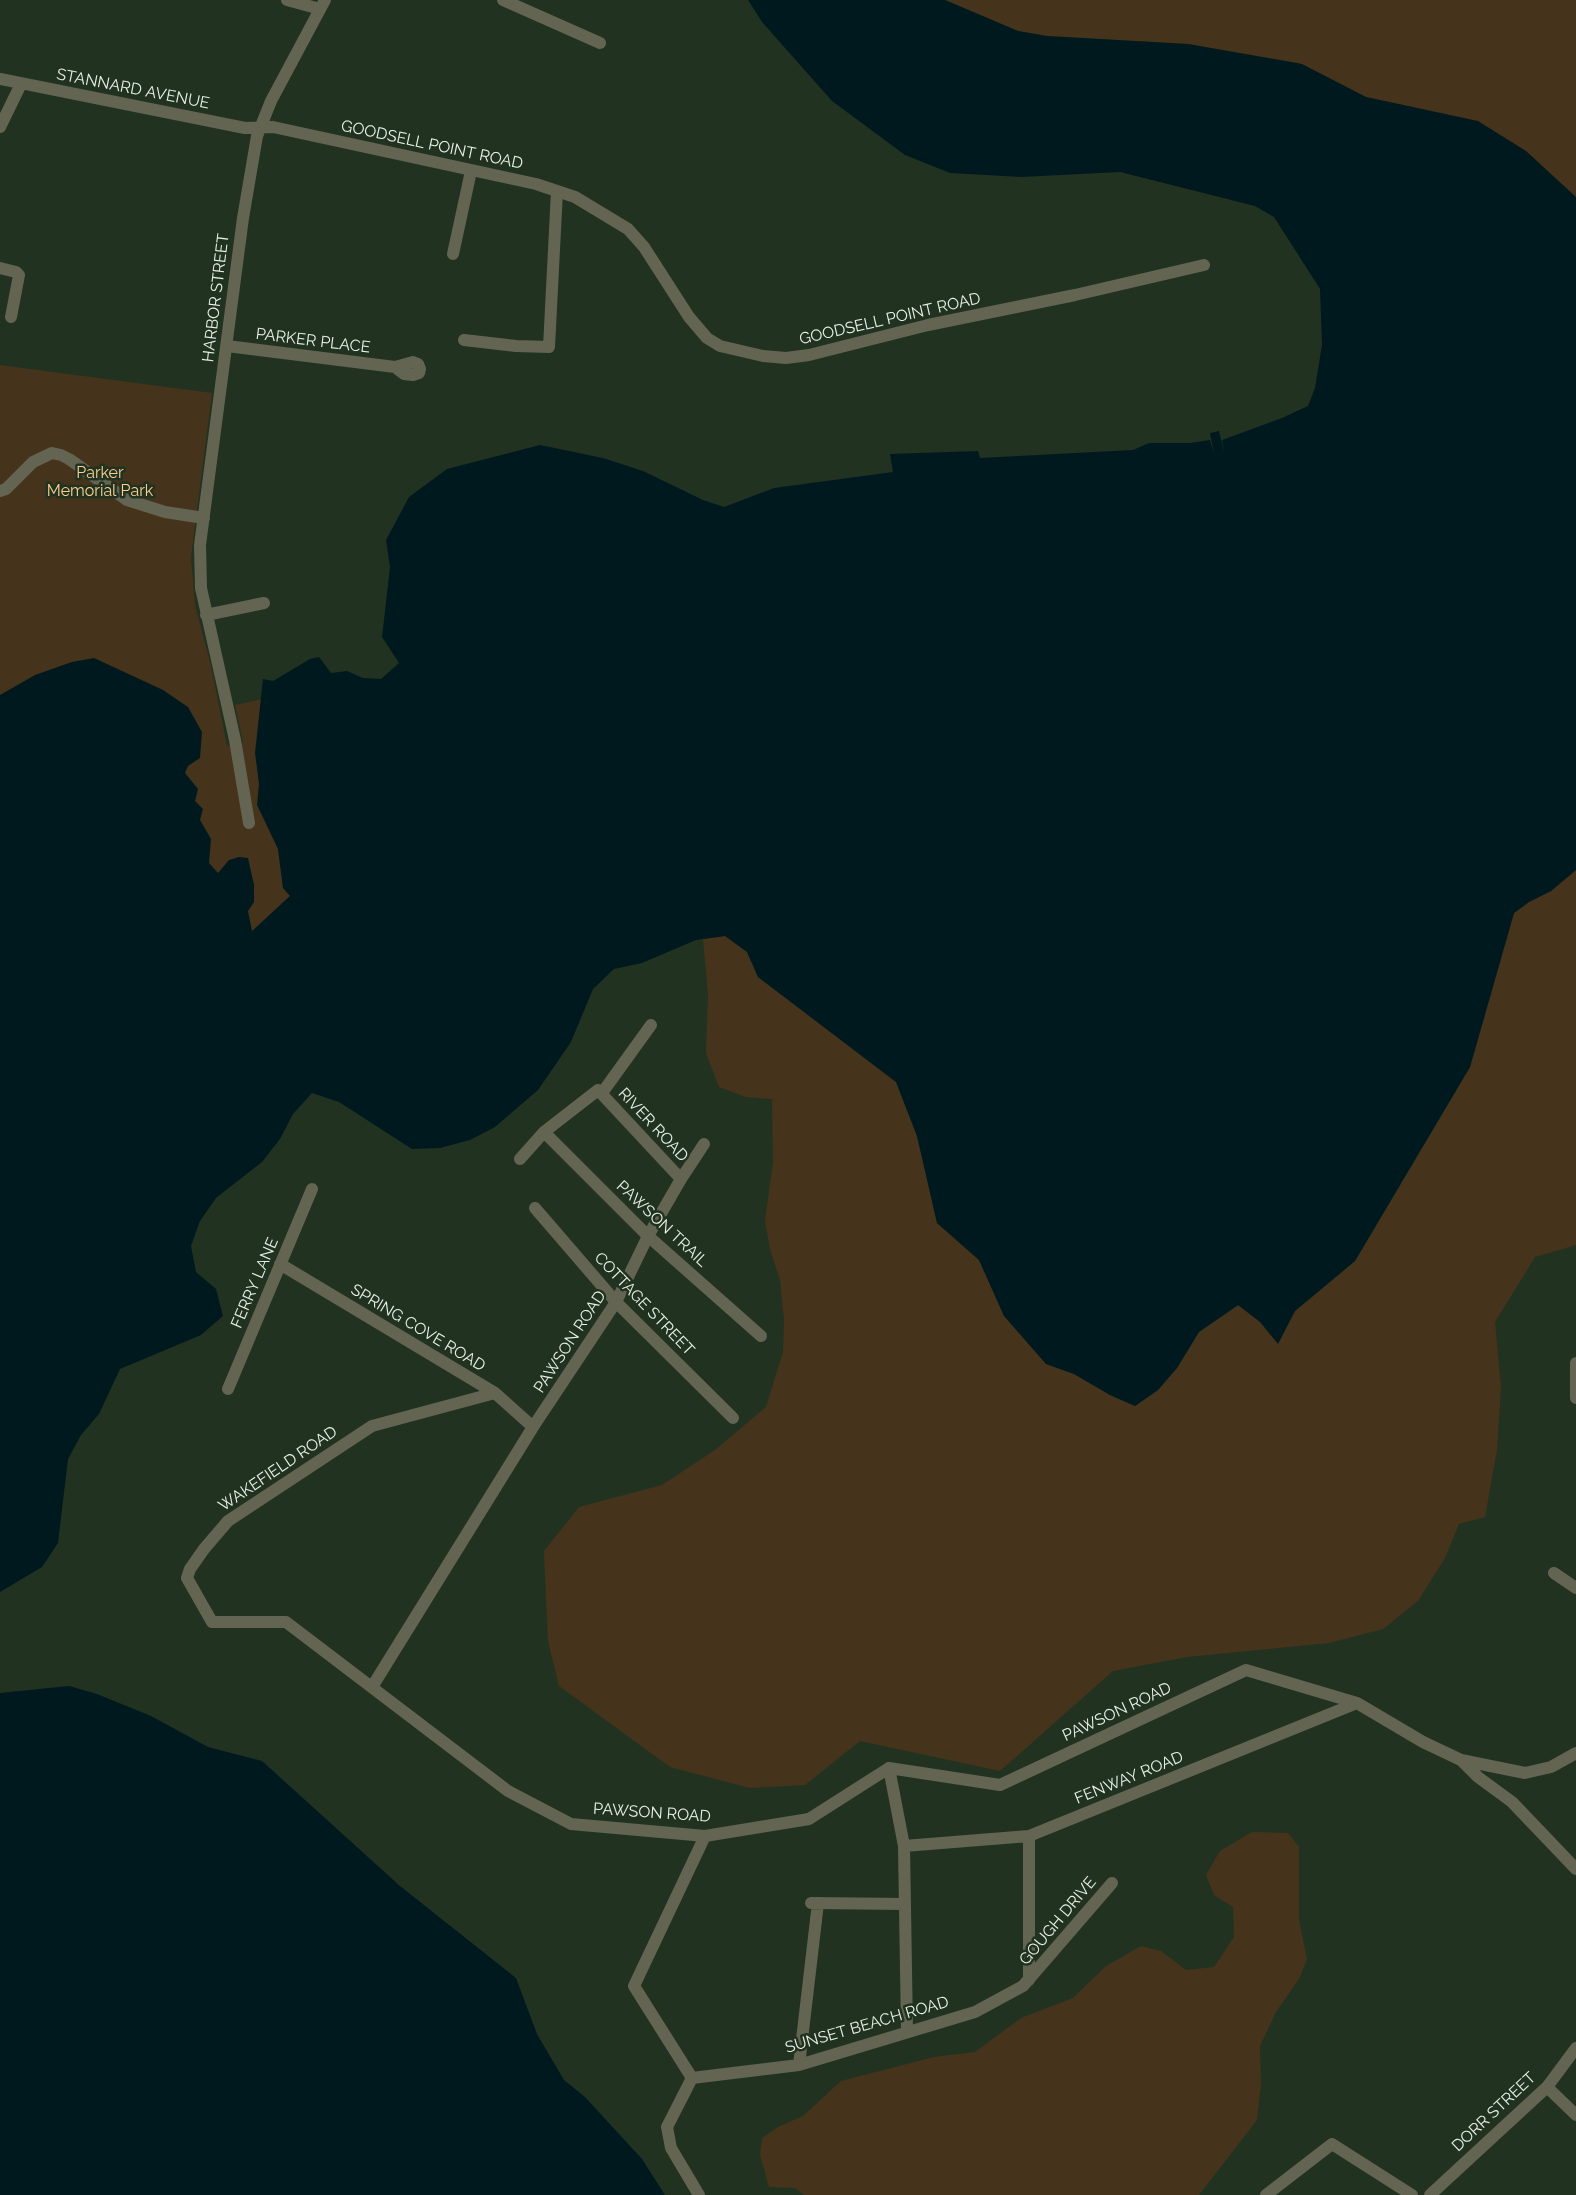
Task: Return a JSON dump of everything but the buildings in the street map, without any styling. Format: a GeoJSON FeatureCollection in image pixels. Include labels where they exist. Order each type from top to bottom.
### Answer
{"type":"FeatureCollection","features":[{"type":"Feature","properties":{"kind":"street"},"geometry":{"type":"LineString","coordinates":[[287,0],[322,5]]}},
{"type":"Feature","properties":{"kind":"street"},"geometry":{"type":"LineString","coordinates":[[503,0],[600,43]]}},
{"type":"Feature","properties":{"kind":"street","name":"HARBOR STREET"},"geometry":{"type":"LineString","coordinates":[[249,823],[232,730],[206,615],[200,571],[204,518],[244,208],[259,128],[322,5]]}},
{"type":"Feature","properties":{"kind":"street","name":"STANNARD AVENUE"},"geometry":{"type":"LineString","coordinates":[[0,80],[245,128],[259,128]]}},
{"type":"Feature","properties":{"kind":"street"},"geometry":{"type":"LineString","coordinates":[[0,127],[21,84]]}},
{"type":"Feature","properties":{"kind":"street","name":"GOODSELL POINT ROAD"},"geometry":{"type":"LineString","coordinates":[[259,128],[273,127],[536,184],[575,197],[627,229],[644,247],[689,317],[707,338],[720,346],[763,356],[786,358],[809,355],[928,325],[1204,265]]}},
{"type":"Feature","properties":{"kind":"street"},"geometry":{"type":"LineString","coordinates":[[453,254],[471,171]]}},
{"type":"Feature","properties":{"kind":"street"},"geometry":{"type":"LineString","coordinates":[[464,340],[549,347],[557,191]]}},
{"type":"Feature","properties":{"kind":"street"},"geometry":{"type":"LineString","coordinates":[[0,268],[19,275],[10,317]]}},
{"type":"Feature","properties":{"kind":"street","name":"PARKER PLACE"},"geometry":{"type":"LineString","coordinates":[[226,346],[395,368]]}},
{"type":"Feature","properties":{"kind":"street"},"geometry":{"type":"LineString","coordinates":[[0,491],[6,489],[33,462],[52,453],[69,459],[127,500],[165,512],[204,518]]}},
{"type":"Feature","properties":{"kind":"street"},"geometry":{"type":"LineString","coordinates":[[206,615],[264,603]]}},
{"type":"Feature","properties":{"kind":"street"},"geometry":{"type":"LineString","coordinates":[[602,1093],[651,1025]]}},
{"type":"Feature","properties":{"kind":"street","name":"RIVER ROAD"},"geometry":{"type":"LineString","coordinates":[[520,1159],[544,1132],[598,1090],[681,1179]]}},
{"type":"Feature","properties":{"kind":"street","name":"PAWSON TRAIL"},"geometry":{"type":"LineString","coordinates":[[544,1132],[648,1236],[761,1335]]}},
{"type":"Feature","properties":{"kind":"street","name":"PAWSON ROAD"},"geometry":{"type":"LineString","coordinates":[[704,1144],[648,1236],[616,1302],[533,1427],[372,1687],[508,1791],[571,1824],[705,1836],[810,1820],[889,1768],[1000,1785],[1246,1671],[1357,1703],[1423,1742],[1461,1760],[1478,1777],[1512,1802],[1576,1869]]}},
{"type":"Feature","properties":{"kind":"street","name":"FERRY LANE"},"geometry":{"type":"LineString","coordinates":[[228,1389],[312,1189]]}},
{"type":"Feature","properties":{"kind":"street","name":"COTTAGE STREET"},"geometry":{"type":"LineString","coordinates":[[535,1208],[616,1302],[733,1418]]}},
{"type":"Feature","properties":{"kind":"street","name":"SPRING COVE ROAD"},"geometry":{"type":"LineString","coordinates":[[280,1264],[495,1393],[533,1427]]}},
{"type":"Feature","properties":{"kind":"street"},"geometry":{"type":"LineString","coordinates":[[1576,1363],[1576,1398]]}},
{"type":"Feature","properties":{"kind":"street","name":"WAKEFIELD ROAD"},"geometry":{"type":"LineString","coordinates":[[372,1687],[286,1622],[212,1622],[187,1578],[190,1569],[228,1521],[372,1426],[495,1393]]}},
{"type":"Feature","properties":{"kind":"street"},"geometry":{"type":"LineString","coordinates":[[1554,1573],[1576,1588]]}},
{"type":"Feature","properties":{"kind":"street","name":"FENWAY ROAD"},"geometry":{"type":"LineString","coordinates":[[904,1846],[1029,1836],[1357,1703]]}},
{"type":"Feature","properties":{"kind":"street"},"geometry":{"type":"LineString","coordinates":[[1461,1760],[1525,1773],[1551,1767],[1576,1753]]}},
{"type":"Feature","properties":{"kind":"street"},"geometry":{"type":"LineString","coordinates":[[889,1768],[904,1846],[907,2031]]}},
{"type":"Feature","properties":{"kind":"street"},"geometry":{"type":"LineString","coordinates":[[699,2195],[671,2148],[667,2127],[692,2078],[634,1986],[705,1836]]}},
{"type":"Feature","properties":{"kind":"street"},"geometry":{"type":"LineString","coordinates":[[1029,1836],[1029,1980]]}},
{"type":"Feature","properties":{"kind":"street","name":"GOUGH DRIVE"},"geometry":{"type":"LineString","coordinates":[[1029,1980],[1112,1883]]}},
{"type":"Feature","properties":{"kind":"street"},"geometry":{"type":"LineString","coordinates":[[799,2065],[814,1903],[904,1904]]}},
{"type":"Feature","properties":{"kind":"street","name":"SUNSET BEACH ROAD"},"geometry":{"type":"LineString","coordinates":[[692,2078],[799,2065],[975,2012],[1023,1986],[1029,1980]]}},
{"type":"Feature","properties":{"kind":"street","name":"DORR STREET"},"geometry":{"type":"LineString","coordinates":[[1430,2195],[1546,2087],[1576,2048]]}},
{"type":"Feature","properties":{"kind":"street"},"geometry":{"type":"LineString","coordinates":[[1546,2087],[1576,2115]]}},
{"type":"Feature","properties":{"kind":"street"},"geometry":{"type":"LineString","coordinates":[[1266,2195],[1332,2144],[1412,2195]]}},
{"type":"Feature","properties":{"kind":"green space"},"geometry":{"type":"Polygon","coordinates":[[[945,0],[1576,0],[1576,225],[1452,116],[1366,97],[1298,63],[1188,44],[1047,36],[1018,31],[945,0]]]}},
{"type":"Feature","properties":{"kind":"green space","name":"Parker Memorial Park"},"geometry":{"type":"Polygon","coordinates":[[[0,365],[212,393],[191,557],[195,605],[211,666],[227,746],[243,742],[235,705],[273,697],[278,849],[283,888],[290,896],[252,932],[217,878],[0,709],[0,365]]]}},
{"type":"Feature","properties":{"kind":"green space"},"geometry":{"type":"Polygon","coordinates":[[[1576,870],[1576,1245],[1535,1257],[1495,1322],[1501,1387],[1497,1450],[1485,1517],[1459,1524],[1445,1558],[1418,1601],[1383,1629],[1329,1643],[1187,1657],[1113,1671],[1000,1771],[860,1741],[805,1785],[750,1788],[670,1767],[559,1686],[548,1641],[544,1551],[579,1507],[662,1485],[715,1450],[766,1407],[783,1352],[784,1320],[780,1280],[770,1249],[765,1221],[773,1162],[772,1099],[746,1097],[719,1087],[706,1053],[708,993],[703,939],[725,936],[747,952],[758,977],[896,1082],[917,1136],[937,1223],[979,1260],[1004,1316],[1046,1364],[1074,1374],[1110,1395],[1135,1406],[1158,1390],[1177,1368],[1199,1332],[1239,1305],[1260,1322],[1278,1343],[1295,1311],[1355,1261],[1470,1067],[1514,913],[1551,891],[1576,870]]]}},
{"type":"Feature","properties":{"kind":"green space"},"geometry":{"type":"Polygon","coordinates":[[[1252,1832],[1288,1833],[1299,1847],[1299,1920],[1307,1959],[1299,1979],[1276,2012],[1260,2046],[1261,2084],[1257,2120],[1199,2195],[804,2195],[795,2188],[769,2187],[760,2155],[762,2138],[778,2127],[803,2116],[841,2081],[934,2057],[975,2052],[1021,2018],[1073,1998],[1106,1966],[1141,1946],[1161,1951],[1186,1970],[1214,1967],[1234,1937],[1233,1907],[1214,1895],[1206,1875],[1220,1851],[1252,1832]]]}},
{"type":"Feature","properties":{"kind":"water"},"geometry":{"type":"Polygon","coordinates":[[[748,0],[945,0],[1018,31],[1047,36],[1188,44],[1302,64],[1366,97],[1478,121],[1526,151],[1576,197],[1576,870],[1551,891],[1514,913],[1470,1067],[1355,1261],[1295,1311],[1278,1344],[1260,1322],[1238,1305],[1199,1332],[1177,1368],[1158,1390],[1135,1406],[1110,1395],[1074,1374],[1046,1364],[1004,1316],[979,1260],[937,1223],[917,1136],[896,1082],[758,977],[747,952],[725,936],[696,940],[642,963],[614,969],[593,989],[571,1042],[538,1090],[495,1127],[470,1140],[440,1148],[412,1149],[339,1102],[312,1093],[293,1114],[280,1139],[262,1162],[216,1198],[200,1221],[191,1246],[196,1272],[216,1289],[223,1316],[201,1335],[120,1369],[99,1414],[81,1435],[68,1459],[58,1543],[42,1567],[0,1592],[0,695],[35,675],[72,662],[94,658],[163,690],[188,707],[202,732],[200,758],[188,766],[185,773],[198,789],[195,801],[203,809],[200,820],[211,839],[209,863],[218,873],[229,860],[239,857],[248,858],[254,885],[254,902],[248,911],[252,931],[290,896],[283,888],[278,849],[257,805],[259,784],[255,753],[263,679],[273,681],[310,659],[319,657],[331,673],[347,671],[363,678],[381,679],[399,663],[382,637],[390,567],[386,540],[409,497],[447,469],[540,445],[603,458],[643,471],[703,500],[724,507],[774,488],[893,472],[890,454],[978,451],[980,458],[1133,450],[1149,443],[1190,443],[1210,440],[1214,454],[1210,433],[1219,431],[1224,452],[1222,440],[1308,406],[1315,388],[1322,345],[1320,289],[1274,217],[1255,206],[1120,172],[1021,177],[950,173],[905,155],[832,101],[762,22],[748,0]]]}},
{"type":"Feature","properties":{"kind":"water"},"geometry":{"type":"Polygon","coordinates":[[[69,1686],[97,1694],[151,1716],[208,1747],[262,1761],[400,1886],[516,1978],[537,2034],[564,2080],[585,2097],[642,2159],[665,2195],[0,2195],[0,1693],[69,1686]]]}}]}
